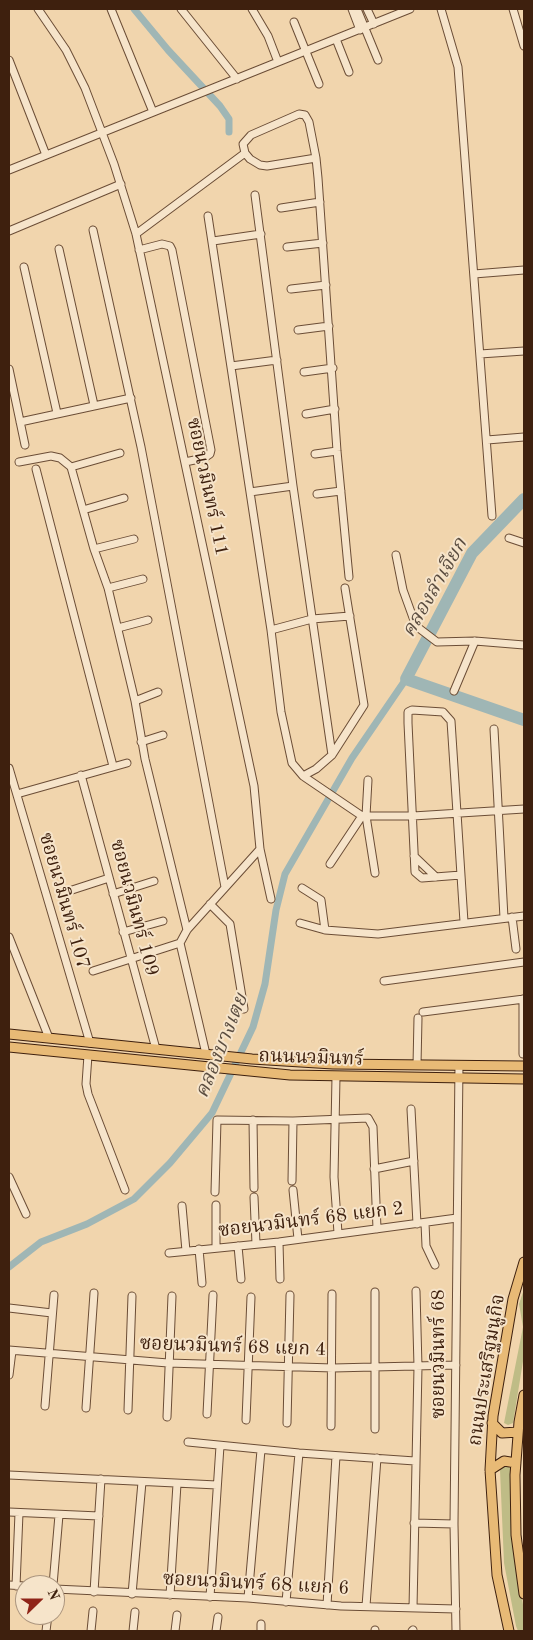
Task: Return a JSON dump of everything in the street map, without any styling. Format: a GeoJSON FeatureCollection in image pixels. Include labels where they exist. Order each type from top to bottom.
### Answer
{"type":"FeatureCollection","features":[{"type":"Feature","properties":{"kind":"main road","name":"ถนนนวมินทร์"},"geometry":{"type":"LineString","coordinates":[[9,1034],[252,1059],[333,1064],[524,1066]]}},
{"type":"Feature","properties":{"kind":"main road","name":"ถนนนวมินทร์"},"geometry":{"type":"LineString","coordinates":[[9,1047],[247,1072],[336,1076],[524,1079]]}},
{"type":"Feature","properties":{"kind":"main road","name":"ถนนประเสริฐมนูกิจ"},"geometry":{"type":"LineString","coordinates":[[509,1631],[497,1575],[490,1470],[492,1423],[513,1299],[524,1262]]}},
{"type":"Feature","properties":{"kind":"main road"},"geometry":{"type":"LineString","coordinates":[[524,1395],[522,1423],[518,1432],[516,1463],[516,1535],[524,1594]]}},
{"type":"Feature","properties":{"kind":"main road"},"geometry":{"type":"LineString","coordinates":[[492,1423],[502,1433],[518,1432]]}},
{"type":"Feature","properties":{"kind":"main road"},"geometry":{"type":"LineString","coordinates":[[490,1470],[504,1461],[516,1463]]}},
{"type":"Feature","properties":{"kind":"street","name":"ซอยนวมินทร์ 111"},"geometry":{"type":"LineString","coordinates":[[38,9],[77,70],[103,132],[136,234],[254,786],[260,849],[271,899]]}},
{"type":"Feature","properties":{"kind":"street"},"geometry":{"type":"LineString","coordinates":[[112,9],[153,112]]}},
{"type":"Feature","properties":{"kind":"street"},"geometry":{"type":"LineString","coordinates":[[181,9],[237,79]]}},
{"type":"Feature","properties":{"kind":"street"},"geometry":{"type":"LineString","coordinates":[[252,9],[268,36],[278,62]]}},
{"type":"Feature","properties":{"kind":"street"},"geometry":{"type":"LineString","coordinates":[[352,9],[378,60]]}},
{"type":"Feature","properties":{"kind":"street"},"geometry":{"type":"LineString","coordinates":[[357,9],[363,29]]}},
{"type":"Feature","properties":{"kind":"street"},"geometry":{"type":"LineString","coordinates":[[368,9],[374,24]]}},
{"type":"Feature","properties":{"kind":"street"},"geometry":{"type":"LineString","coordinates":[[9,170],[410,9]]}},
{"type":"Feature","properties":{"kind":"street"},"geometry":{"type":"LineString","coordinates":[[442,9],[458,67],[492,516]]}},
{"type":"Feature","properties":{"kind":"street"},"geometry":{"type":"LineString","coordinates":[[513,9],[524,46]]}},
{"type":"Feature","properties":{"kind":"street"},"geometry":{"type":"LineString","coordinates":[[294,22],[319,84]]}},
{"type":"Feature","properties":{"kind":"street"},"geometry":{"type":"LineString","coordinates":[[336,39],[348,72]]}},
{"type":"Feature","properties":{"kind":"street"},"geometry":{"type":"LineString","coordinates":[[9,60],[12,76],[46,155]]}},
{"type":"Feature","properties":{"kind":"street"},"geometry":{"type":"LineString","coordinates":[[316,158],[268,166],[255,164],[245,153],[243,144],[251,135],[303,114],[309,122],[316,158],[320,202],[333,368],[337,451],[349,577]]}},
{"type":"Feature","properties":{"kind":"street"},"geometry":{"type":"LineString","coordinates":[[136,234],[245,153]]}},
{"type":"Feature","properties":{"kind":"street"},"geometry":{"type":"LineString","coordinates":[[9,231],[121,184]]}},
{"type":"Feature","properties":{"kind":"street"},"geometry":{"type":"LineString","coordinates":[[255,195],[293,486],[332,755]]}},
{"type":"Feature","properties":{"kind":"street"},"geometry":{"type":"LineString","coordinates":[[281,208],[320,202]]}},
{"type":"Feature","properties":{"kind":"street"},"geometry":{"type":"LineString","coordinates":[[208,216],[271,630],[281,712],[292,763],[303,776],[352,810],[364,816],[412,816],[524,810]]}},
{"type":"Feature","properties":{"kind":"street"},"geometry":{"type":"LineString","coordinates":[[93,230],[131,398],[194,716],[225,887]]}},
{"type":"Feature","properties":{"kind":"street"},"geometry":{"type":"LineString","coordinates":[[213,241],[261,234]]}},
{"type":"Feature","properties":{"kind":"street"},"geometry":{"type":"LineString","coordinates":[[287,248],[323,243]]}},
{"type":"Feature","properties":{"kind":"street"},"geometry":{"type":"LineString","coordinates":[[139,250],[162,244],[170,246],[172,250],[211,450],[210,454],[204,458],[185,462]]}},
{"type":"Feature","properties":{"kind":"street"},"geometry":{"type":"LineString","coordinates":[[59,249],[94,406]]}},
{"type":"Feature","properties":{"kind":"street"},"geometry":{"type":"LineString","coordinates":[[24,267],[57,414]]}},
{"type":"Feature","properties":{"kind":"street"},"geometry":{"type":"LineString","coordinates":[[474,274],[524,270]]}},
{"type":"Feature","properties":{"kind":"street"},"geometry":{"type":"LineString","coordinates":[[291,289],[326,285]]}},
{"type":"Feature","properties":{"kind":"street"},"geometry":{"type":"LineString","coordinates":[[298,330],[329,326]]}},
{"type":"Feature","properties":{"kind":"street"},"geometry":{"type":"LineString","coordinates":[[480,354],[524,351]]}},
{"type":"Feature","properties":{"kind":"street"},"geometry":{"type":"LineString","coordinates":[[231,366],[277,360]]}},
{"type":"Feature","properties":{"kind":"street"},"geometry":{"type":"LineString","coordinates":[[304,372],[333,368]]}},
{"type":"Feature","properties":{"kind":"street"},"geometry":{"type":"LineString","coordinates":[[9,369],[25,445]]}},
{"type":"Feature","properties":{"kind":"street"},"geometry":{"type":"LineString","coordinates":[[20,422],[131,398]]}},
{"type":"Feature","properties":{"kind":"street"},"geometry":{"type":"LineString","coordinates":[[306,414],[335,409]]}},
{"type":"Feature","properties":{"kind":"street"},"geometry":{"type":"LineString","coordinates":[[487,440],[524,437]]}},
{"type":"Feature","properties":{"kind":"street"},"geometry":{"type":"LineString","coordinates":[[315,454],[337,451]]}},
{"type":"Feature","properties":{"kind":"street"},"geometry":{"type":"LineString","coordinates":[[71,467],[120,453]]}},
{"type":"Feature","properties":{"kind":"street"},"geometry":{"type":"LineString","coordinates":[[19,462],[51,456],[64,460],[71,467],[94,549],[108,588],[135,701],[141,742],[188,930]]}},
{"type":"Feature","properties":{"kind":"street"},"geometry":{"type":"LineString","coordinates":[[36,469],[113,766]]}},
{"type":"Feature","properties":{"kind":"street"},"geometry":{"type":"LineString","coordinates":[[250,492],[293,486]]}},
{"type":"Feature","properties":{"kind":"street"},"geometry":{"type":"LineString","coordinates":[[317,494],[341,491]]}},
{"type":"Feature","properties":{"kind":"street"},"geometry":{"type":"LineString","coordinates":[[83,510],[124,498]]}},
{"type":"Feature","properties":{"kind":"street"},"geometry":{"type":"LineString","coordinates":[[509,538],[524,543]]}},
{"type":"Feature","properties":{"kind":"street"},"geometry":{"type":"LineString","coordinates":[[94,549],[134,539]]}},
{"type":"Feature","properties":{"kind":"street"},"geometry":{"type":"LineString","coordinates":[[396,555],[403,590],[416,626],[437,642],[475,641],[524,645]]}},
{"type":"Feature","properties":{"kind":"street"},"geometry":{"type":"LineString","coordinates":[[108,588],[143,579]]}},
{"type":"Feature","properties":{"kind":"street"},"geometry":{"type":"LineString","coordinates":[[303,776],[316,769],[332,755],[364,705],[358,656],[346,588]]}},
{"type":"Feature","properties":{"kind":"street"},"geometry":{"type":"LineString","coordinates":[[271,630],[312,619],[350,616]]}},
{"type":"Feature","properties":{"kind":"street"},"geometry":{"type":"LineString","coordinates":[[118,628],[148,620]]}},
{"type":"Feature","properties":{"kind":"street"},"geometry":{"type":"LineString","coordinates":[[454,691],[475,641]]}},
{"type":"Feature","properties":{"kind":"street"},"geometry":{"type":"LineString","coordinates":[[135,701],[158,692]]}},
{"type":"Feature","properties":{"kind":"street"},"geometry":{"type":"LineString","coordinates":[[461,875],[418,876],[415,872],[408,712],[418,709],[443,712],[450,717],[457,813],[461,875],[464,922]]}},
{"type":"Feature","properties":{"kind":"street"},"geometry":{"type":"LineString","coordinates":[[494,729],[508,918],[516,949]]}},
{"type":"Feature","properties":{"kind":"street"},"geometry":{"type":"LineString","coordinates":[[141,742],[163,735]]}},
{"type":"Feature","properties":{"kind":"street"},"geometry":{"type":"LineString","coordinates":[[17,794],[127,763]]}},
{"type":"Feature","properties":{"kind":"street","name":"ซอยนวมินทร์ 107"},"geometry":{"type":"LineString","coordinates":[[9,768],[43,891],[90,1043]]}},
{"type":"Feature","properties":{"kind":"street","name":"ซอยนวมินทร์ 109"},"geometry":{"type":"LineString","coordinates":[[81,776],[156,1049]]}},
{"type":"Feature","properties":{"kind":"street"},"geometry":{"type":"LineString","coordinates":[[368,780],[364,816],[375,873]]}},
{"type":"Feature","properties":{"kind":"street"},"geometry":{"type":"LineString","coordinates":[[330,864],[364,816]]}},
{"type":"Feature","properties":{"kind":"street"},"geometry":{"type":"LineString","coordinates":[[93,971],[180,943],[188,930],[210,904],[260,849]]}},
{"type":"Feature","properties":{"kind":"street"},"geometry":{"type":"LineString","coordinates":[[414,856],[436,877]]}},
{"type":"Feature","properties":{"kind":"street"},"geometry":{"type":"LineString","coordinates":[[69,891],[109,878]]}},
{"type":"Feature","properties":{"kind":"street"},"geometry":{"type":"LineString","coordinates":[[113,894],[154,881]]}},
{"type":"Feature","properties":{"kind":"street"},"geometry":{"type":"LineString","coordinates":[[302,888],[321,900],[326,930]]}},
{"type":"Feature","properties":{"kind":"street"},"geometry":{"type":"LineString","coordinates":[[210,904],[230,924],[244,1009]]}},
{"type":"Feature","properties":{"kind":"street"},"geometry":{"type":"LineString","coordinates":[[300,923],[326,930],[378,934],[524,916]]}},
{"type":"Feature","properties":{"kind":"street"},"geometry":{"type":"LineString","coordinates":[[124,932],[164,921]]}},
{"type":"Feature","properties":{"kind":"street"},"geometry":{"type":"LineString","coordinates":[[9,937],[49,1038]]}},
{"type":"Feature","properties":{"kind":"street"},"geometry":{"type":"LineString","coordinates":[[180,943],[206,1054]]}},
{"type":"Feature","properties":{"kind":"street"},"geometry":{"type":"LineString","coordinates":[[384,981],[524,962]]}},
{"type":"Feature","properties":{"kind":"street"},"geometry":{"type":"LineString","coordinates":[[423,1012],[524,999],[523,1054]]}},
{"type":"Feature","properties":{"kind":"street"},"geometry":{"type":"LineString","coordinates":[[418,1018],[418,1065]]}},
{"type":"Feature","properties":{"kind":"street"},"geometry":{"type":"LineString","coordinates":[[88,1055],[86,1084],[88,1094],[125,1190]]}},
{"type":"Feature","properties":{"kind":"street","name":"ซอยนวมินทร์ 68"},"geometry":{"type":"LineString","coordinates":[[456,1631],[454,1524],[456,1218],[460,1065]]}},
{"type":"Feature","properties":{"kind":"street"},"geometry":{"type":"LineString","coordinates":[[336,1076],[334,1177],[338,1233]]}},
{"type":"Feature","properties":{"kind":"street"},"geometry":{"type":"LineString","coordinates":[[411,1109],[414,1161],[421,1223],[426,1246],[434,1265]]}},
{"type":"Feature","properties":{"kind":"street"},"geometry":{"type":"LineString","coordinates":[[216,1192],[216,1123],[220,1119],[293,1121],[368,1118],[373,1127],[377,1229]]}},
{"type":"Feature","properties":{"kind":"street"},"geometry":{"type":"LineString","coordinates":[[253,1120],[254,1188]]}},
{"type":"Feature","properties":{"kind":"street"},"geometry":{"type":"LineString","coordinates":[[292,1181],[293,1121]]}},
{"type":"Feature","properties":{"kind":"street"},"geometry":{"type":"LineString","coordinates":[[374,1169],[414,1161]]}},
{"type":"Feature","properties":{"kind":"street"},"geometry":{"type":"LineString","coordinates":[[9,1177],[26,1214]]}},
{"type":"Feature","properties":{"kind":"street"},"geometry":{"type":"LineString","coordinates":[[292,1190],[298,1239]]}},
{"type":"Feature","properties":{"kind":"street"},"geometry":{"type":"LineString","coordinates":[[254,1197],[256,1244]]}},
{"type":"Feature","properties":{"kind":"street"},"geometry":{"type":"LineString","coordinates":[[216,1205],[216,1247]]}},
{"type":"Feature","properties":{"kind":"street"},"geometry":{"type":"LineString","coordinates":[[182,1206],[186,1251]]}},
{"type":"Feature","properties":{"kind":"street","name":"ซอยนวมินทร์ 68 แยก 2"},"geometry":{"type":"LineString","coordinates":[[169,1253],[279,1242],[456,1218]]}},
{"type":"Feature","properties":{"kind":"street"},"geometry":{"type":"LineString","coordinates":[[279,1242],[280,1279]]}},
{"type":"Feature","properties":{"kind":"street"},"geometry":{"type":"LineString","coordinates":[[238,1246],[241,1279]]}},
{"type":"Feature","properties":{"kind":"street"},"geometry":{"type":"LineString","coordinates":[[200,1249],[202,1283]]}},
{"type":"Feature","properties":{"kind":"street"},"geometry":{"type":"LineString","coordinates":[[413,1608],[418,1367],[416,1291]]}},
{"type":"Feature","properties":{"kind":"street"},"geometry":{"type":"LineString","coordinates":[[375,1292],[375,1429]]}},
{"type":"Feature","properties":{"kind":"street"},"geometry":{"type":"LineString","coordinates":[[86,1408],[94,1293]]}},
{"type":"Feature","properties":{"kind":"street"},"geometry":{"type":"LineString","coordinates":[[331,1426],[333,1368],[332,1294]]}},
{"type":"Feature","properties":{"kind":"street"},"geometry":{"type":"LineString","coordinates":[[45,1406],[51,1354],[54,1295]]}},
{"type":"Feature","properties":{"kind":"street"},"geometry":{"type":"LineString","coordinates":[[207,1414],[213,1295]]}},
{"type":"Feature","properties":{"kind":"street"},"geometry":{"type":"LineString","coordinates":[[287,1423],[290,1295]]}},
{"type":"Feature","properties":{"kind":"street"},"geometry":{"type":"LineString","coordinates":[[128,1410],[132,1296]]}},
{"type":"Feature","properties":{"kind":"street"},"geometry":{"type":"LineString","coordinates":[[167,1417],[172,1296]]}},
{"type":"Feature","properties":{"kind":"street"},"geometry":{"type":"LineString","coordinates":[[246,1420],[251,1298]]}},
{"type":"Feature","properties":{"kind":"street"},"geometry":{"type":"LineString","coordinates":[[9,1308],[52,1313]]}},
{"type":"Feature","properties":{"kind":"street"},"geometry":{"type":"LineString","coordinates":[[9,1375],[10,1350]]}},
{"type":"Feature","properties":{"kind":"street","name":"ซอยนวมินทร์ 68 แยก 4"},"geometry":{"type":"LineString","coordinates":[[10,1350],[130,1360],[249,1363],[333,1368],[418,1367],[456,1364]]}},
{"type":"Feature","properties":{"kind":"street"},"geometry":{"type":"LineString","coordinates":[[188,1442],[261,1450],[415,1461]]}},
{"type":"Feature","properties":{"kind":"street"},"geometry":{"type":"LineString","coordinates":[[210,1597],[220,1446]]}},
{"type":"Feature","properties":{"kind":"street"},"geometry":{"type":"LineString","coordinates":[[248,1598],[261,1450]]}},
{"type":"Feature","properties":{"kind":"street"},"geometry":{"type":"LineString","coordinates":[[286,1602],[299,1453]]}},
{"type":"Feature","properties":{"kind":"street"},"geometry":{"type":"LineString","coordinates":[[327,1604],[336,1456]]}},
{"type":"Feature","properties":{"kind":"street"},"geometry":{"type":"LineString","coordinates":[[366,1606],[377,1458]]}},
{"type":"Feature","properties":{"kind":"street"},"geometry":{"type":"LineString","coordinates":[[9,1475],[217,1485]]}},
{"type":"Feature","properties":{"kind":"street"},"geometry":{"type":"LineString","coordinates":[[94,1592],[101,1480]]}},
{"type":"Feature","properties":{"kind":"street"},"geometry":{"type":"LineString","coordinates":[[132,1594],[142,1482]]}},
{"type":"Feature","properties":{"kind":"street"},"geometry":{"type":"LineString","coordinates":[[170,1596],[177,1484]]}},
{"type":"Feature","properties":{"kind":"street"},"geometry":{"type":"LineString","coordinates":[[9,1512],[99,1516]]}},
{"type":"Feature","properties":{"kind":"street"},"geometry":{"type":"LineString","coordinates":[[12,1585],[20,1513]]}},
{"type":"Feature","properties":{"kind":"street"},"geometry":{"type":"LineString","coordinates":[[54,1575],[58,1515]]}},
{"type":"Feature","properties":{"kind":"street"},"geometry":{"type":"LineString","coordinates":[[414,1523],[454,1524]]}},
{"type":"Feature","properties":{"kind":"street","name":"ซอยนวมินทร์ 68 แยก 6"},"geometry":{"type":"LineString","coordinates":[[65,1590],[456,1609]]}},
{"type":"Feature","properties":{"kind":"street"},"geometry":{"type":"LineString","coordinates":[[91,1631],[93,1612]]}},
{"type":"Feature","properties":{"kind":"street"},"geometry":{"type":"LineString","coordinates":[[133,1631],[135,1612]]}},
{"type":"Feature","properties":{"kind":"street"},"geometry":{"type":"LineString","coordinates":[[175,1631],[177,1615]]}},
{"type":"Feature","properties":{"kind":"street"},"geometry":{"type":"LineString","coordinates":[[216,1631],[218,1617]]}},
{"type":"Feature","properties":{"kind":"shaded area"},"geometry":{"type":"Polygon","coordinates":[[[524,1289],[524,1355],[513,1423],[508,1425],[504,1423],[523,1327],[519,1304],[524,1289]]]}},
{"type":"Feature","properties":{"kind":"shaded area"},"geometry":{"type":"Polygon","coordinates":[[[507,1465],[511,1469],[515,1555],[524,1611],[524,1631],[518,1631],[516,1626],[504,1563],[500,1470],[501,1467],[507,1465]]]}},
{"type":"Feature","properties":{"kind":"waterway"},"geometry":{"type":"LineString","coordinates":[[134,9],[168,50],[220,106],[229,119],[229,132]]}},
{"type":"Feature","properties":{"kind":"waterway","name":"คลองลำเจียก"},"geometry":{"type":"LineString","coordinates":[[524,499],[472,553],[406,679],[524,720]]}},
{"type":"Feature","properties":{"kind":"waterway","name":"คลองบางเตย"},"geometry":{"type":"LineString","coordinates":[[9,1267],[41,1242],[87,1224],[134,1199],[170,1163],[212,1113],[253,1027],[265,984],[276,910],[285,874],[352,758],[406,679]]}}]}
